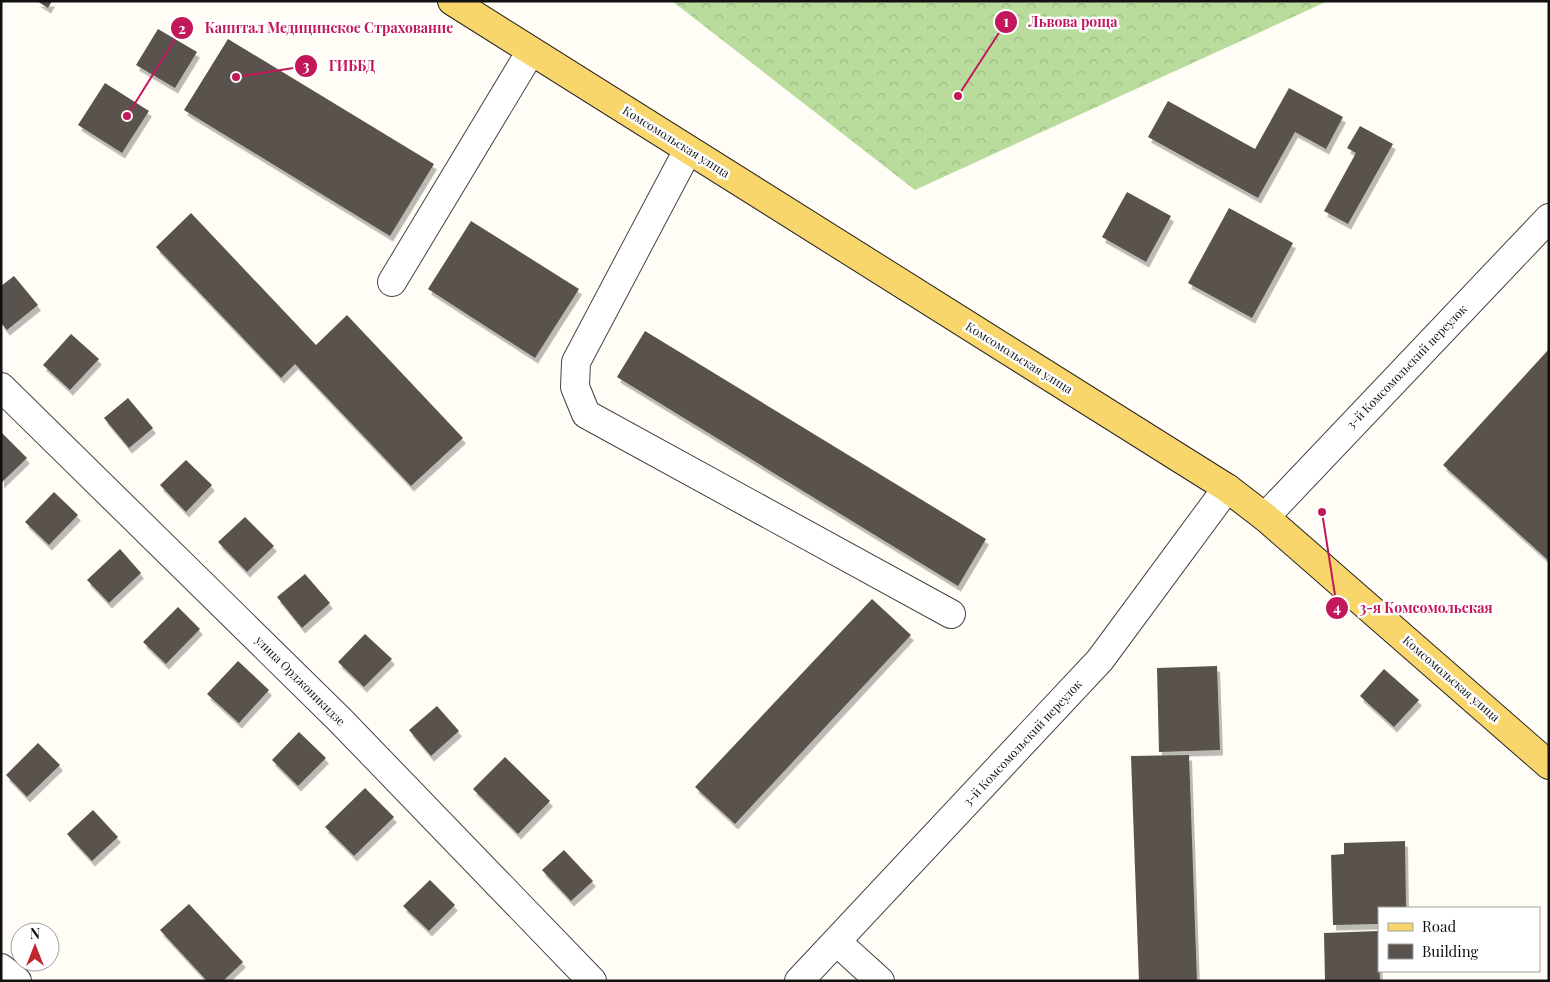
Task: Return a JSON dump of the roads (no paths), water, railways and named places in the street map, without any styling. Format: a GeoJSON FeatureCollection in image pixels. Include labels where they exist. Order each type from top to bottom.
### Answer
{"type":"FeatureCollection","features":[{"type":"Feature","properties":{"kind":"main road","name":"Комсомольская улица"},"geometry":{"type":"LineString","coordinates":[[452,1],[1228,488],[1265,516],[1549,765]]}},
{"type":"Feature","properties":{"kind":"street"},"geometry":{"type":"LineString","coordinates":[[392,282],[531,51]]}},
{"type":"Feature","properties":{"kind":"street"},"geometry":{"type":"LineString","coordinates":[[688,150],[576,362],[575,387],[586,414],[951,614]]}},
{"type":"Feature","properties":{"kind":"street","name":"3-й Комсомольский переулок"},"geometry":{"type":"LineString","coordinates":[[1265,516],[1549,218]]}},
{"type":"Feature","properties":{"kind":"street","name":"улица Орджоникидзе"},"geometry":{"type":"LineString","coordinates":[[1,387],[340,720],[592,981]]}},
{"type":"Feature","properties":{"kind":"street","name":"3-й Комсомольский переулок"},"geometry":{"type":"LineString","coordinates":[[800,981],[1100,660],[1228,488]]}},
{"type":"Feature","properties":{"kind":"street"},"geometry":{"type":"LineString","coordinates":[[837,942],[880,981]]}},
{"type":"Feature","properties":{"kind":"street"},"geometry":{"type":"LineString","coordinates":[[1,968],[17,981]]}},
{"type":"Feature","properties":{"kind":"place","name":"ГИББД"},"geometry":{"type":"Point","coordinates":[236,77]}},
{"type":"Feature","properties":{"kind":"place","name":"Львова роща"},"geometry":{"type":"Point","coordinates":[958,96]}},
{"type":"Feature","properties":{"kind":"place","name":"Капитал Медицинское Страхование"},"geometry":{"type":"Point","coordinates":[127,116]}},
{"type":"Feature","properties":{"kind":"place","name":"3-я Комсомольская"},"geometry":{"type":"Point","coordinates":[1322,512]}}]}
